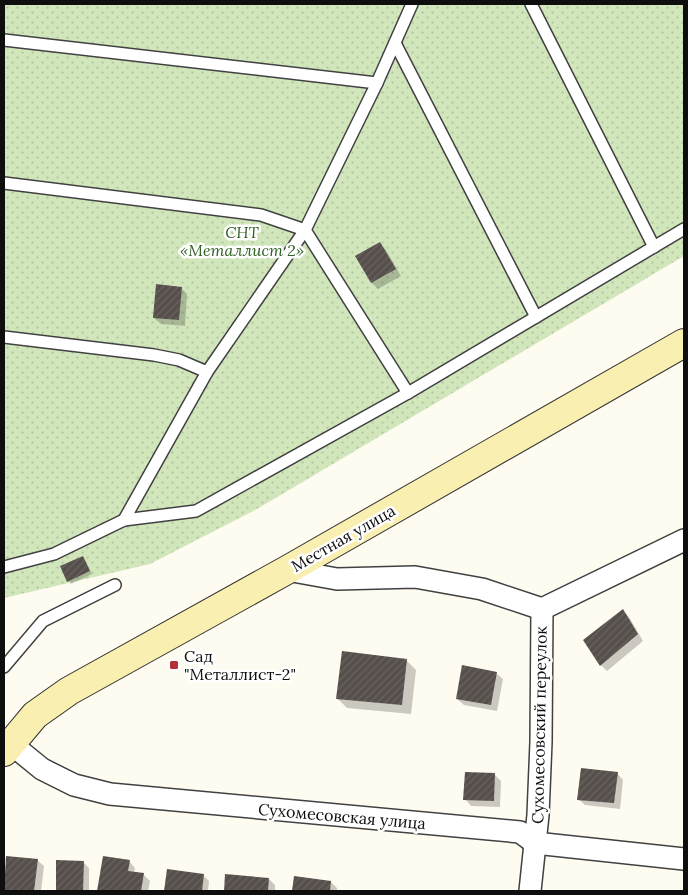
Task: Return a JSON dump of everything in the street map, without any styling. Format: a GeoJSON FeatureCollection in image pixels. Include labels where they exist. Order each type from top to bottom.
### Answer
{"type":"FeatureCollection","features":[{"type":"Feature","properties":{"kind":"main road","name":"Местная улица"},"geometry":{"type":"LineString","coordinates":[[6,744],[35,715],[69,691],[287,570],[684,343]]}},
{"type":"Feature","properties":{"kind":"street"},"geometry":{"type":"LineString","coordinates":[[542,608],[684,540]]}},
{"type":"Feature","properties":{"kind":"street","name":"Сухомесовский переулок"},"geometry":{"type":"LineString","coordinates":[[287,570],[337,578],[415,578],[482,589],[542,608],[541,742],[538,815],[530,891]]}},
{"type":"Feature","properties":{"kind":"street","name":"Сухомесовская улица"},"geometry":{"type":"LineString","coordinates":[[6,744],[42,769],[74,785],[110,794],[520,832],[535,843],[684,859]]}},
{"type":"Feature","properties":{"kind":"lane"},"geometry":{"type":"LineString","coordinates":[[124,520],[207,372],[305,230],[378,83],[412,4]]}},
{"type":"Feature","properties":{"kind":"lane"},"geometry":{"type":"LineString","coordinates":[[531,4],[654,247]]}},
{"type":"Feature","properties":{"kind":"lane"},"geometry":{"type":"LineString","coordinates":[[4,40],[378,83]]}},
{"type":"Feature","properties":{"kind":"lane"},"geometry":{"type":"LineString","coordinates":[[395,43],[536,317]]}},
{"type":"Feature","properties":{"kind":"lane"},"geometry":{"type":"LineString","coordinates":[[4,183],[261,214],[305,230],[408,393]]}},
{"type":"Feature","properties":{"kind":"lane"},"geometry":{"type":"LineString","coordinates":[[4,568],[54,554],[124,520],[196,511],[408,393],[684,229]]}},
{"type":"Feature","properties":{"kind":"lane"},"geometry":{"type":"LineString","coordinates":[[4,337],[154,355],[179,360],[207,372]]}},
{"type":"Feature","properties":{"kind":"lane"},"geometry":{"type":"LineString","coordinates":[[4,667],[44,621],[115,585]]}},
{"type":"Feature","properties":{"kind":"green space","name":"СНТ «Металлист 2»"},"geometry":{"type":"Polygon","coordinates":[[[4,4],[684,4],[684,256],[257,509],[150,564],[4,598],[4,4]]]}},
{"type":"Feature","properties":{"kind":"building"},"geometry":{"type":"Polygon","coordinates":[[[380,242],[396,269],[371,283],[355,256],[380,242]]]}},
{"type":"Feature","properties":{"kind":"building"},"geometry":{"type":"Polygon","coordinates":[[[156,284],[182,287],[179,320],[153,318],[156,284]]]}},
{"type":"Feature","properties":{"kind":"building"},"geometry":{"type":"Polygon","coordinates":[[[83,556],[90,571],[67,582],[60,566],[83,556]]]}},
{"type":"Feature","properties":{"kind":"building"},"geometry":{"type":"Polygon","coordinates":[[[623,609],[638,634],[600,666],[583,640],[623,609]]]}},
{"type":"Feature","properties":{"kind":"building"},"geometry":{"type":"Polygon","coordinates":[[[342,651],[407,659],[402,705],[336,699],[342,651]]]}},
{"type":"Feature","properties":{"kind":"building"},"geometry":{"type":"Polygon","coordinates":[[[462,665],[497,672],[491,705],[456,699],[462,665]]]}},
{"type":"Feature","properties":{"kind":"building"},"geometry":{"type":"Polygon","coordinates":[[[581,768],[618,772],[614,803],[577,800],[581,768]]]}},
{"type":"Feature","properties":{"kind":"building"},"geometry":{"type":"Polygon","coordinates":[[[465,772],[495,773],[494,801],[463,800],[465,772]]]}},
{"type":"Feature","properties":{"kind":"building"},"geometry":{"type":"Polygon","coordinates":[[[6,856],[38,859],[34,891],[4,891],[6,856]]]}},
{"type":"Feature","properties":{"kind":"building"},"geometry":{"type":"Polygon","coordinates":[[[103,856],[130,860],[128,871],[144,873],[141,891],[97,891],[103,856]]]}},
{"type":"Feature","properties":{"kind":"building"},"geometry":{"type":"Polygon","coordinates":[[[56,860],[84,861],[83,891],[56,890],[56,860]]]}},
{"type":"Feature","properties":{"kind":"building"},"geometry":{"type":"Polygon","coordinates":[[[167,869],[204,874],[202,891],[164,891],[167,869]]]}},
{"type":"Feature","properties":{"kind":"building"},"geometry":{"type":"Polygon","coordinates":[[[225,874],[269,878],[268,891],[224,891],[225,874]]]}},
{"type":"Feature","properties":{"kind":"building"},"geometry":{"type":"Polygon","coordinates":[[[294,876],[331,881],[330,891],[292,891],[294,876]]]}},
{"type":"Feature","properties":{"kind":"place","name":"Сад \"Металлист-2\""},"geometry":{"type":"Point","coordinates":[174,665]}}]}
